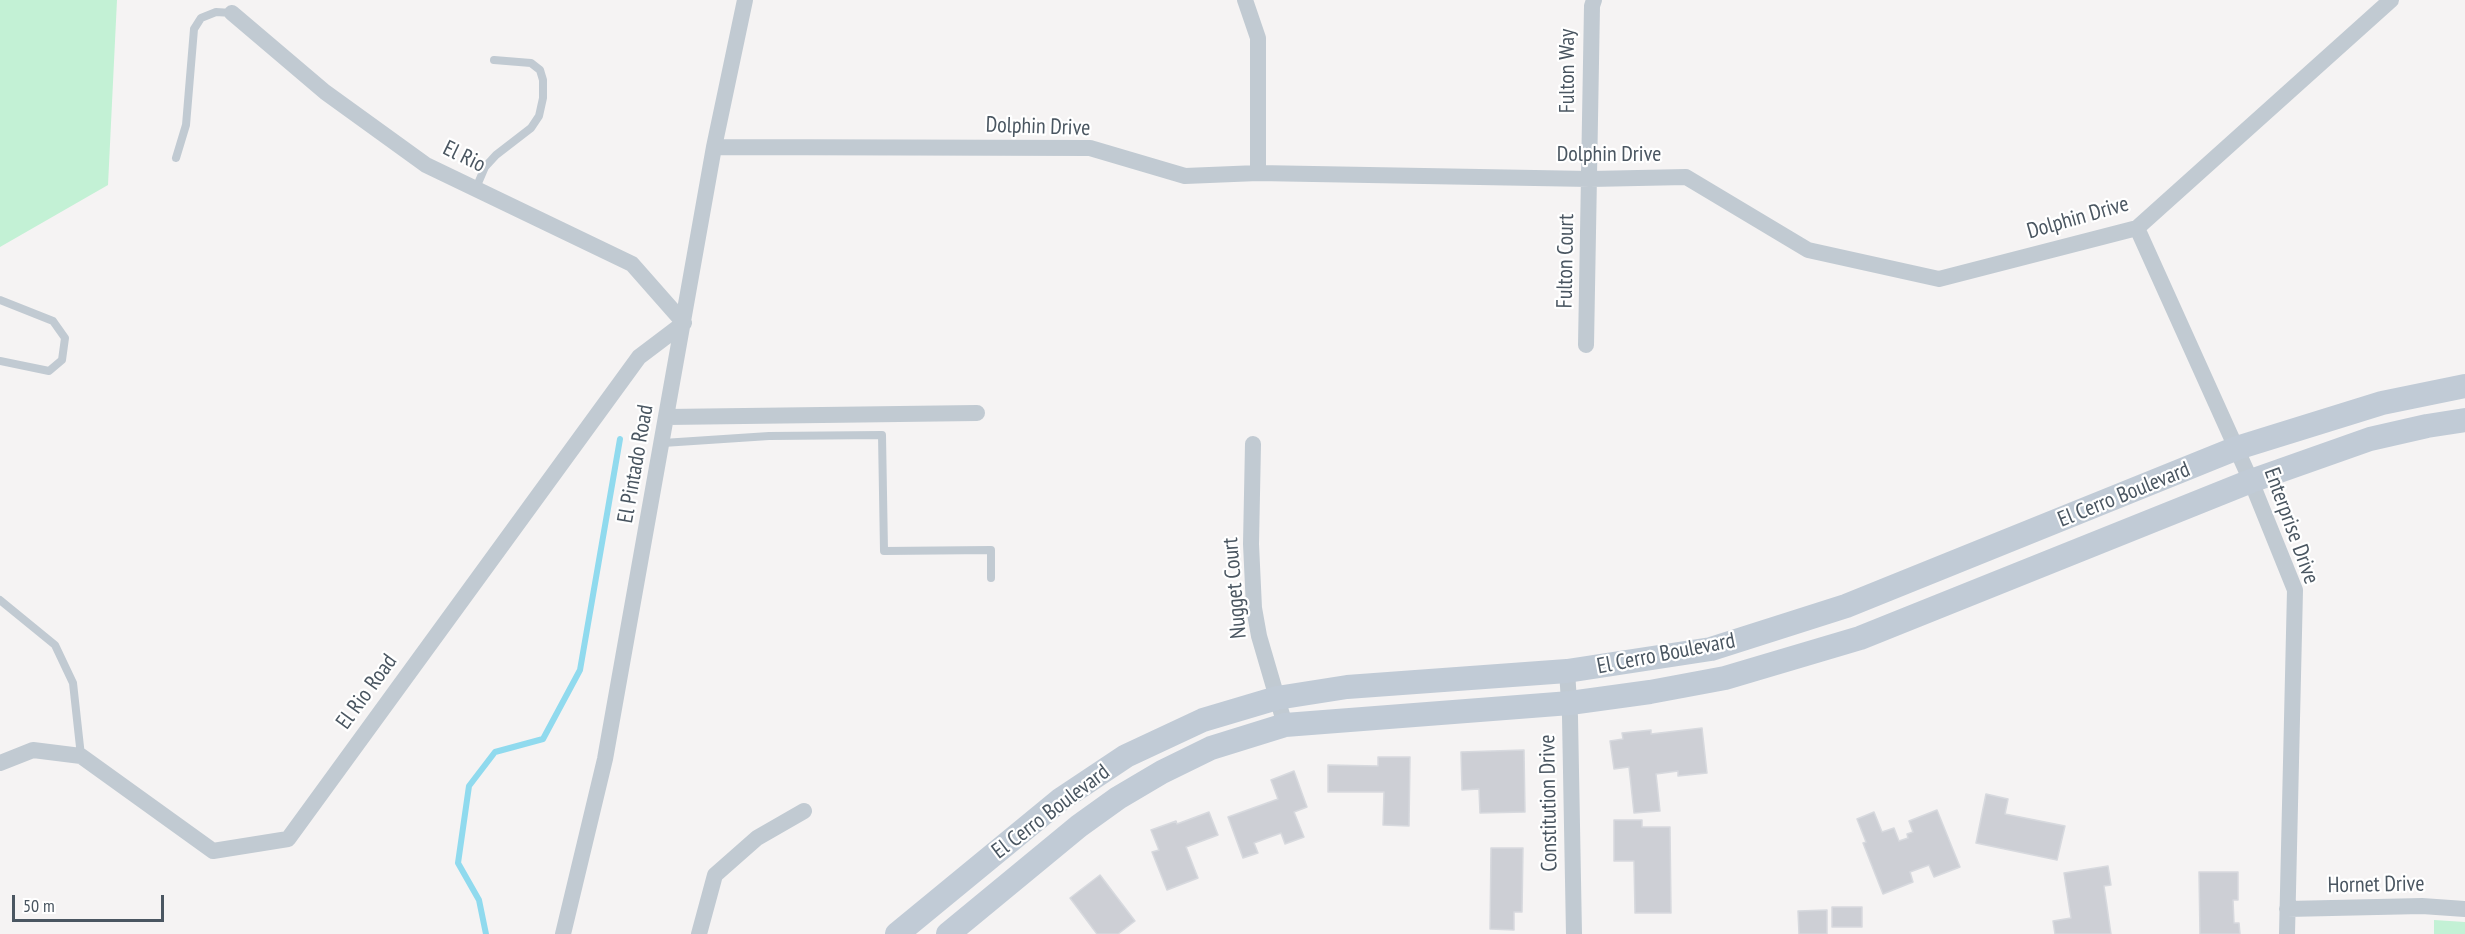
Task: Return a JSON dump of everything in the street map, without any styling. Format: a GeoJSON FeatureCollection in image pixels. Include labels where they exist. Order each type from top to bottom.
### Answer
{"type":"FeatureCollection","features":[{"type":"Feature","properties":{"kind":"street","name":"El Pintado Road"},"geometry":{"type":"LineString","coordinates":[[563,934],[605,759],[714,147],[745,0]]}},
{"type":"Feature","properties":{"kind":"street"},"geometry":{"type":"LineString","coordinates":[[1245,0],[1257,38],[1258,173]]}},
{"type":"Feature","properties":{"kind":"street","name":"Fulton Way"},"geometry":{"type":"LineString","coordinates":[[1590,179],[1592,6],[1594,0]]}},
{"type":"Feature","properties":{"kind":"street","name":"Dolphin Drive"},"geometry":{"type":"LineString","coordinates":[[714,147],[1090,148],[1185,176],[1258,173],[1590,179],[1686,177],[1808,250],[1939,279],[2137,228],[2391,0]]}},
{"type":"Feature","properties":{"kind":"street","name":"El Rio"},"geometry":{"type":"LineString","coordinates":[[232,13],[334,99],[426,165],[632,264],[684,323]]}},
{"type":"Feature","properties":{"kind":"street","name":"Fulton Court"},"geometry":{"type":"LineString","coordinates":[[1586,345],[1590,179]]}},
{"type":"Feature","properties":{"kind":"street","name":"Enterprise Drive"},"geometry":{"type":"LineString","coordinates":[[2137,228],[2252,481],[2295,590],[2287,934]]}},
{"type":"Feature","properties":{"kind":"street","name":"El Rio Road"},"geometry":{"type":"LineString","coordinates":[[0,763],[33,750],[81,756],[213,851],[288,838],[639,357],[684,323]]}},
{"type":"Feature","properties":{"kind":"street","name":"El Cerro Boulevard"},"geometry":{"type":"LineString","coordinates":[[897,934],[1060,800],[1126,756],[1203,720],[1277,698],[1347,687],[1568,671],[1711,650],[1846,606],[2237,448],[2382,403],[2465,386]]}},
{"type":"Feature","properties":{"kind":"street"},"geometry":{"type":"LineString","coordinates":[[667,417],[977,413]]}},
{"type":"Feature","properties":{"kind":"street","name":"El Cerro Boulevard"},"geometry":{"type":"LineString","coordinates":[[948,934],[1079,826],[1118,798],[1162,772],[1211,748],[1285,725],[1570,703],[1650,692],[1725,678],[1860,638],[2252,481],[2370,440],[2427,426],[2465,420]]}},
{"type":"Feature","properties":{"kind":"street","name":"Nugget Court"},"geometry":{"type":"LineString","coordinates":[[1253,444],[1251,544],[1254,608],[1259,636],[1285,725]]}},
{"type":"Feature","properties":{"kind":"street","name":"Constitution Drive"},"geometry":{"type":"LineString","coordinates":[[1568,671],[1574,934]]}},
{"type":"Feature","properties":{"kind":"street"},"geometry":{"type":"LineString","coordinates":[[699,934],[714,875],[757,838],[804,811]]}},
{"type":"Feature","properties":{"kind":"street","name":"Hornet Drive"},"geometry":{"type":"LineString","coordinates":[[2287,909],[2422,906],[2465,909]]}},
{"type":"Feature","properties":{"kind":"lane"},"geometry":{"type":"LineString","coordinates":[[176,158],[186,124],[194,29],[201,18],[216,12],[232,13]]}},
{"type":"Feature","properties":{"kind":"lane"},"geometry":{"type":"LineString","coordinates":[[476,188],[485,167],[496,155],[531,128],[539,116],[543,99],[543,80],[540,70],[531,63],[494,60]]}},
{"type":"Feature","properties":{"kind":"lane"},"geometry":{"type":"LineString","coordinates":[[0,361],[49,371],[62,360],[65,338],[53,321],[1,304]]}},
{"type":"Feature","properties":{"kind":"lane"},"geometry":{"type":"LineString","coordinates":[[663,443],[769,436],[882,435],[884,551],[991,550],[992,578]]}},
{"type":"Feature","properties":{"kind":"lane"},"geometry":{"type":"LineString","coordinates":[[0,600],[55,645],[73,683],[81,756]]}},
{"type":"Feature","properties":{"kind":"green space"},"geometry":{"type":"Polygon","coordinates":[[[0,0],[117,0],[108,185],[0,247],[0,0]]]}},
{"type":"Feature","properties":{"kind":"green space"},"geometry":{"type":"Polygon","coordinates":[[[2434,920],[2465,922],[2465,934],[2434,934],[2434,920]]]}},
{"type":"Feature","properties":{"kind":"building"},"geometry":{"type":"Polygon","coordinates":[[[1702,728],[1707,773],[1678,776],[1678,771],[1656,774],[1660,811],[1634,813],[1629,767],[1614,769],[1610,741],[1623,739],[1622,733],[1651,730],[1651,734],[1702,728]]]}},
{"type":"Feature","properties":{"kind":"building"},"geometry":{"type":"Polygon","coordinates":[[[1524,750],[1525,812],[1480,813],[1479,789],[1462,790],[1461,752],[1524,750]]]}},
{"type":"Feature","properties":{"kind":"building"},"geometry":{"type":"Polygon","coordinates":[[[1378,757],[1410,757],[1409,826],[1383,825],[1384,792],[1328,792],[1328,765],[1378,766],[1378,757]]]}},
{"type":"Feature","properties":{"kind":"building"},"geometry":{"type":"Polygon","coordinates":[[[1294,771],[1307,807],[1294,812],[1304,837],[1285,844],[1281,833],[1254,843],[1258,853],[1243,858],[1228,817],[1278,799],[1271,780],[1294,771]]]}},
{"type":"Feature","properties":{"kind":"building"},"geometry":{"type":"Polygon","coordinates":[[[1986,794],[2008,799],[2005,814],[2065,826],[2057,860],[1976,843],[1986,794]]]}},
{"type":"Feature","properties":{"kind":"building"},"geometry":{"type":"Polygon","coordinates":[[[1937,810],[1960,867],[1934,877],[1929,865],[1910,872],[1913,882],[1883,894],[1863,843],[1866,842],[1857,819],[1874,812],[1882,832],[1894,828],[1899,841],[1908,838],[1907,834],[1913,832],[1909,821],[1937,810]]]}},
{"type":"Feature","properties":{"kind":"building"},"geometry":{"type":"Polygon","coordinates":[[[1209,812],[1218,835],[1186,847],[1198,878],[1167,890],[1152,852],[1159,850],[1151,830],[1176,821],[1177,824],[1209,812]]]}},
{"type":"Feature","properties":{"kind":"building"},"geometry":{"type":"Polygon","coordinates":[[[1614,820],[1642,820],[1642,827],[1670,827],[1671,913],[1635,913],[1634,861],[1614,861],[1614,820]]]}},
{"type":"Feature","properties":{"kind":"building"},"geometry":{"type":"Polygon","coordinates":[[[1491,848],[1523,848],[1522,912],[1514,912],[1514,930],[1490,929],[1491,848]]]}},
{"type":"Feature","properties":{"kind":"building"},"geometry":{"type":"Polygon","coordinates":[[[2108,866],[2111,885],[2104,886],[2111,934],[2055,934],[2053,921],[2071,918],[2064,873],[2108,866]]]}},
{"type":"Feature","properties":{"kind":"building"},"geometry":{"type":"Polygon","coordinates":[[[2199,872],[2238,872],[2238,900],[2233,900],[2234,923],[2239,923],[2240,934],[2200,934],[2199,872]]]}},
{"type":"Feature","properties":{"kind":"building"},"geometry":{"type":"Polygon","coordinates":[[[1100,875],[1135,921],[1118,934],[1097,934],[1070,898],[1100,875]]]}},
{"type":"Feature","properties":{"kind":"building"},"geometry":{"type":"Polygon","coordinates":[[[1832,907],[1862,907],[1862,927],[1832,927],[1832,907]]]}},
{"type":"Feature","properties":{"kind":"building"},"geometry":{"type":"Polygon","coordinates":[[[1827,910],[1827,934],[1799,934],[1798,911],[1827,910]]]}},
{"type":"Feature","properties":{"kind":"waterway"},"geometry":{"type":"LineString","coordinates":[[486,934],[479,900],[458,863],[469,786],[495,752],[543,739],[580,670],[620,439]]}}]}
